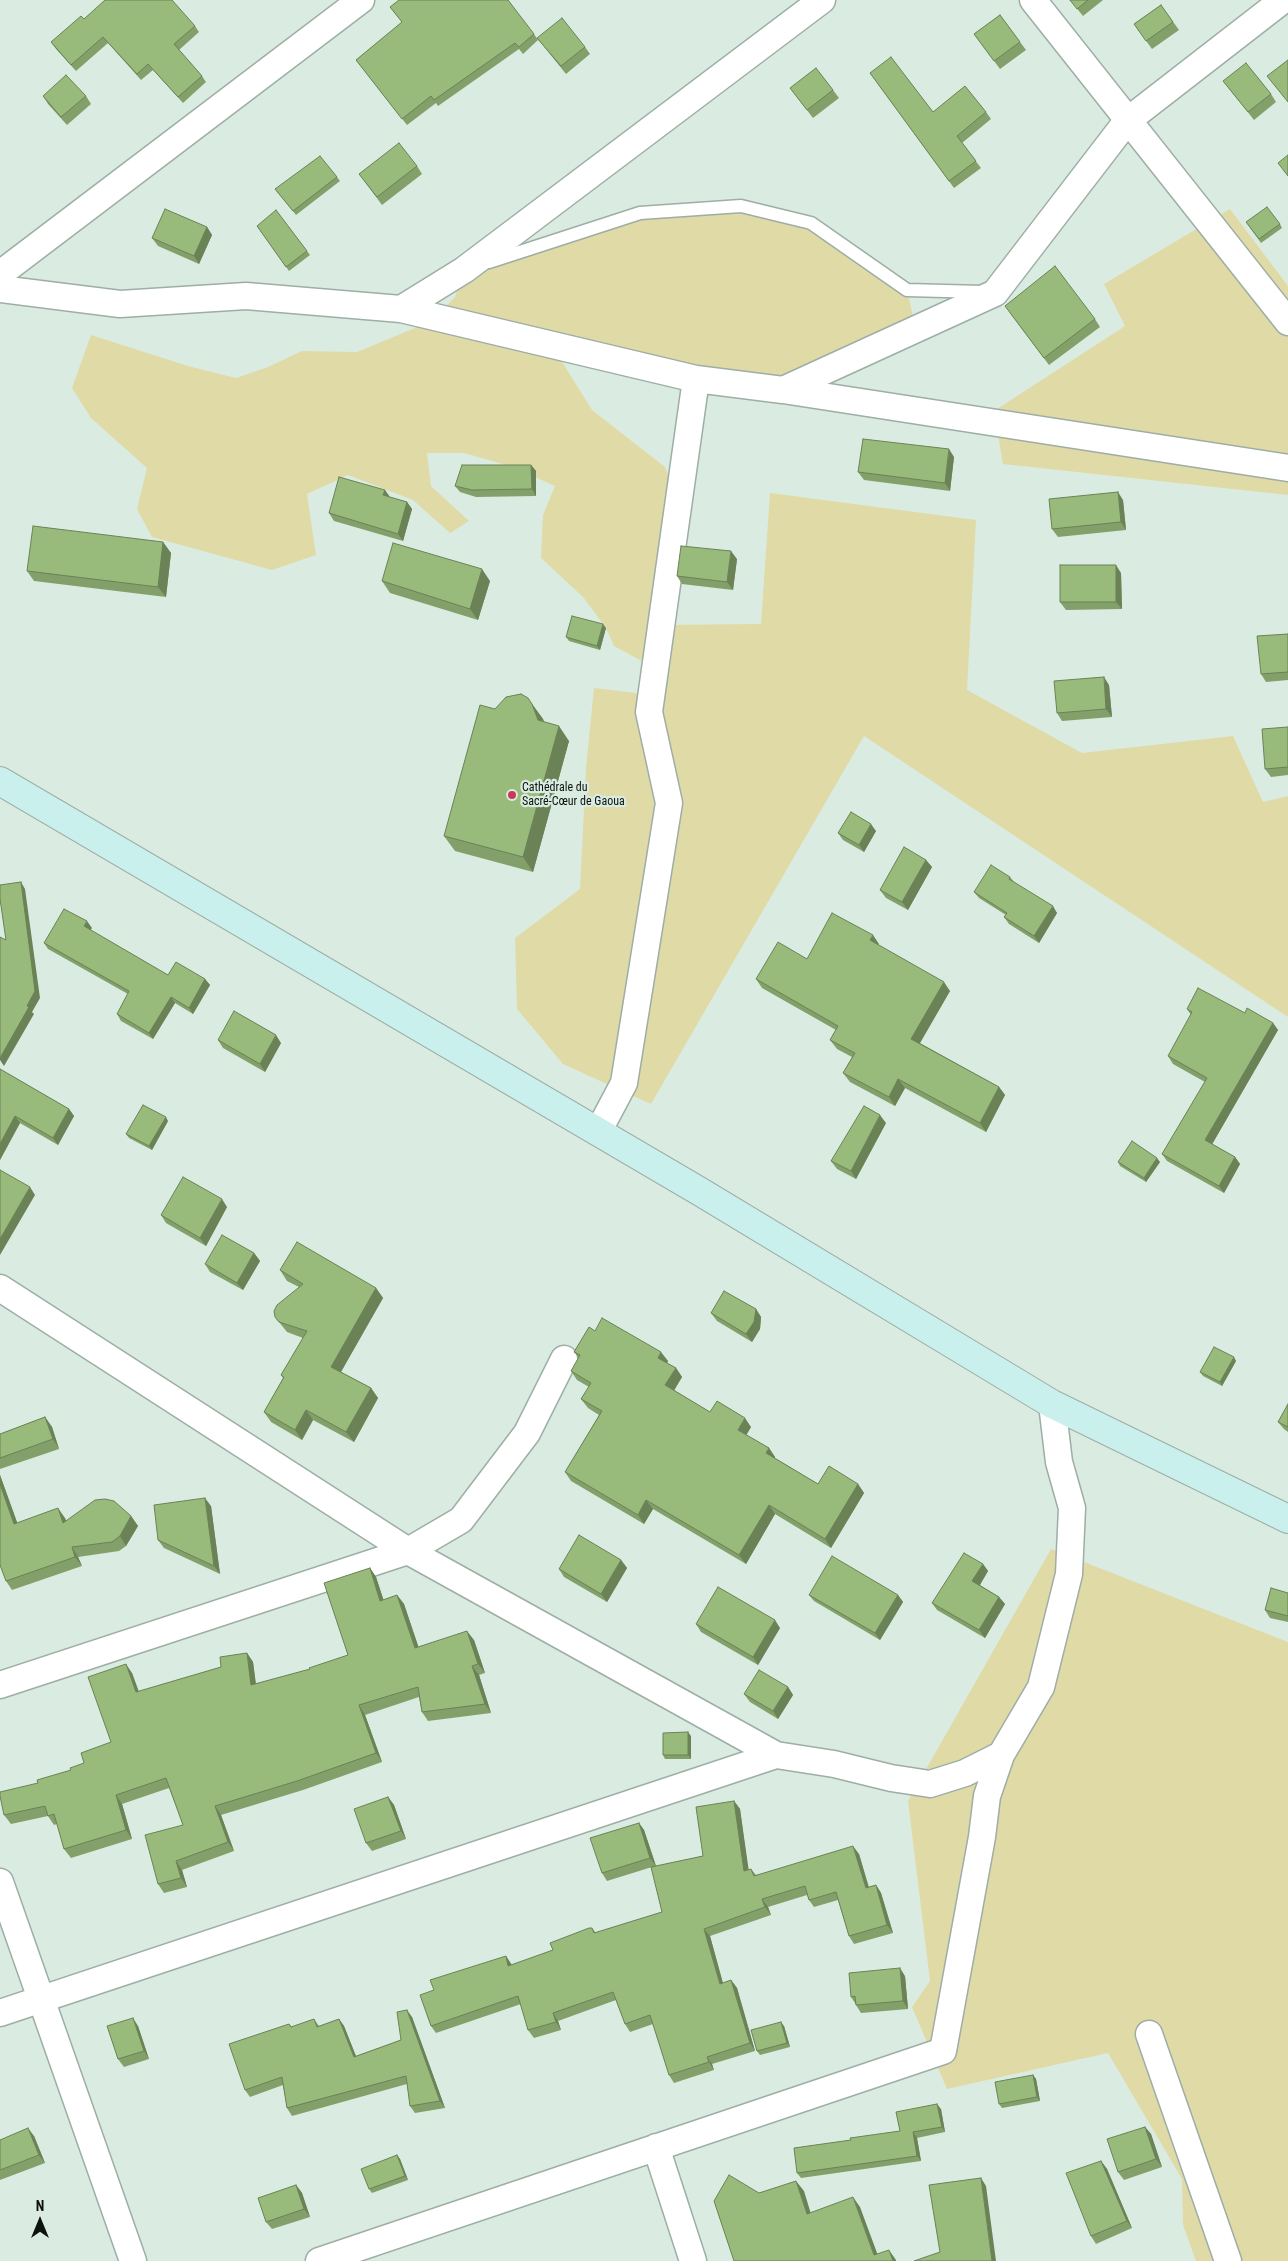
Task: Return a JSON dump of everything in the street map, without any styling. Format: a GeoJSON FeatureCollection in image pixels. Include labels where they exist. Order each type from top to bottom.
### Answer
{"type":"FeatureCollection","features":[{"type":"Feature","properties":{"kind":"main road"},"geometry":{"type":"LineString","coordinates":[[0,781],[598,1132],[1052,1404],[1288,1519]]}},
{"type":"Feature","properties":{"kind":"street"},"geometry":{"type":"LineString","coordinates":[[400,309],[464,270],[822,0]]}},
{"type":"Feature","properties":{"kind":"street"},"geometry":{"type":"LineString","coordinates":[[1033,0],[1288,322]]}},
{"type":"Feature","properties":{"kind":"street"},"geometry":{"type":"LineString","coordinates":[[783,390],[995,293],[1127,121],[1283,0]]}},
{"type":"Feature","properties":{"kind":"street"},"geometry":{"type":"LineString","coordinates":[[0,274],[350,3]]}},
{"type":"Feature","properties":{"kind":"street"},"geometry":{"type":"LineString","coordinates":[[0,289],[120,304],[246,296],[400,309],[696,379],[783,390],[1288,468]]}},
{"type":"Feature","properties":{"kind":"street"},"geometry":{"type":"LineString","coordinates":[[598,1132],[624,1083],[669,803],[649,712],[696,379]]}},
{"type":"Feature","properties":{"kind":"street"},"geometry":{"type":"LineString","coordinates":[[0,1288],[408,1551],[776,1755],[834,1764],[891,1778],[930,1784],[965,1773],[1001,1755]]}},
{"type":"Feature","properties":{"kind":"street"},"geometry":{"type":"LineString","coordinates":[[0,1685],[408,1551],[461,1520],[527,1433],[564,1359]]}},
{"type":"Feature","properties":{"kind":"street"},"geometry":{"type":"LineString","coordinates":[[319,2261],[943,2051],[982,1837],[987,1796],[1001,1755],[1041,1687],[1069,1574],[1072,1508],[1060,1462],[1052,1404]]}},
{"type":"Feature","properties":{"kind":"street"},"geometry":{"type":"LineString","coordinates":[[0,2013],[776,1755]]}},
{"type":"Feature","properties":{"kind":"street"},"geometry":{"type":"LineString","coordinates":[[0,1882],[133,2261]]}},
{"type":"Feature","properties":{"kind":"street"},"geometry":{"type":"LineString","coordinates":[[1149,2034],[1228,2261]]}},
{"type":"Feature","properties":{"kind":"street"},"geometry":{"type":"LineString","coordinates":[[656,2147],[693,2261]]}},
{"type":"Feature","properties":{"kind":"lane"},"geometry":{"type":"LineString","coordinates":[[464,270],[550,240],[640,213],[741,206],[812,223],[907,290],[995,293]]}},
{"type":"Feature","properties":{"kind":"shaded area"},"geometry":{"type":"Polygon","coordinates":[[[741,206],[811,223],[907,290],[916,329],[783,390],[549,341],[592,410],[665,467],[679,502],[661,625],[761,624],[770,493],[976,520],[967,690],[1082,753],[1233,736],[1263,802],[1288,796],[1288,1017],[864,736],[651,1104],[563,1064],[517,1009],[515,938],[580,889],[586,768],[594,688],[644,694],[651,666],[614,646],[606,628],[583,597],[541,558],[543,515],[555,486],[513,467],[464,453],[427,453],[431,486],[469,521],[450,533],[413,500],[348,475],[307,494],[316,555],[272,570],[152,537],[137,509],[147,468],[91,418],[72,388],[91,335],[188,366],[236,378],[268,367],[302,351],[357,352],[432,321],[455,297],[464,270],[640,213],[741,206]]]}},
{"type":"Feature","properties":{"kind":"shaded area"},"geometry":{"type":"Polygon","coordinates":[[[1230,209],[1288,286],[1288,495],[1003,464],[994,411],[1125,326],[1104,284],[1230,209]]]}},
{"type":"Feature","properties":{"kind":"shaded area"},"geometry":{"type":"Polygon","coordinates":[[[1051,1549],[1288,1642],[1288,2261],[1196,2261],[1183,2225],[1182,2179],[1108,2053],[947,2089],[912,2007],[930,1981],[908,1801],[1051,1549]]]}},
{"type":"Feature","properties":{"kind":"building"},"geometry":{"type":"Polygon","coordinates":[[[105,0],[172,0],[195,26],[174,44],[202,76],[178,97],[148,64],[137,74],[103,37],[71,65],[51,42],[81,16],[84,19],[105,0]]]}},
{"type":"Feature","properties":{"kind":"building"},"geometry":{"type":"Polygon","coordinates":[[[399,0],[508,0],[534,34],[519,47],[515,43],[434,100],[431,96],[402,119],[356,60],[402,22],[390,7],[399,0]]]}},
{"type":"Feature","properties":{"kind":"building"},"geometry":{"type":"Polygon","coordinates":[[[1070,0],[1088,0],[1077,9],[1070,0]]]}},
{"type":"Feature","properties":{"kind":"building"},"geometry":{"type":"Polygon","coordinates":[[[1161,5],[1173,22],[1146,41],[1134,24],[1161,5]]]}},
{"type":"Feature","properties":{"kind":"building"},"geometry":{"type":"Polygon","coordinates":[[[1000,15],[1020,42],[994,61],[974,34],[1000,15]]]}},
{"type":"Feature","properties":{"kind":"building"},"geometry":{"type":"Polygon","coordinates":[[[562,18],[585,47],[561,66],[537,38],[562,18]]]}},
{"type":"Feature","properties":{"kind":"building"},"geometry":{"type":"Polygon","coordinates":[[[891,57],[933,112],[965,86],[986,112],[957,136],[976,161],[949,181],[870,73],[891,57]]]}},
{"type":"Feature","properties":{"kind":"building"},"geometry":{"type":"Polygon","coordinates":[[[1288,60],[1288,102],[1267,76],[1288,60]]]}},
{"type":"Feature","properties":{"kind":"building"},"geometry":{"type":"Polygon","coordinates":[[[1246,63],[1271,94],[1248,112],[1223,81],[1246,63]]]}},
{"type":"Feature","properties":{"kind":"building"},"geometry":{"type":"Polygon","coordinates":[[[816,68],[833,90],[807,110],[790,88],[816,68]]]}},
{"type":"Feature","properties":{"kind":"building"},"geometry":{"type":"Polygon","coordinates":[[[66,75],[86,96],[61,117],[43,96],[66,75]]]}},
{"type":"Feature","properties":{"kind":"building"},"geometry":{"type":"Polygon","coordinates":[[[399,143],[417,166],[377,197],[359,174],[399,143]]]}},
{"type":"Feature","properties":{"kind":"building"},"geometry":{"type":"Polygon","coordinates":[[[1288,155],[1288,176],[1278,163],[1288,155]]]}},
{"type":"Feature","properties":{"kind":"building"},"geometry":{"type":"Polygon","coordinates":[[[320,156],[337,177],[293,211],[275,189],[320,156]]]}},
{"type":"Feature","properties":{"kind":"building"},"geometry":{"type":"Polygon","coordinates":[[[1267,207],[1280,224],[1259,239],[1246,222],[1267,207]]]}},
{"type":"Feature","properties":{"kind":"building"},"geometry":{"type":"Polygon","coordinates":[[[165,209],[207,227],[194,256],[152,238],[165,209]]]}},
{"type":"Feature","properties":{"kind":"building"},"geometry":{"type":"Polygon","coordinates":[[[276,210],[307,251],[286,267],[257,226],[276,210]]]}},
{"type":"Feature","properties":{"kind":"building"},"geometry":{"type":"Polygon","coordinates":[[[1055,266],[1095,319],[1044,358],[1005,306],[1055,266]]]}},
{"type":"Feature","properties":{"kind":"building"},"geometry":{"type":"Polygon","coordinates":[[[863,439],[949,449],[945,483],[858,472],[863,439]]]}},
{"type":"Feature","properties":{"kind":"building"},"geometry":{"type":"Polygon","coordinates":[[[462,465],[531,465],[532,489],[472,490],[455,486],[462,465]]]}},
{"type":"Feature","properties":{"kind":"building"},"geometry":{"type":"Polygon","coordinates":[[[339,477],[385,490],[383,495],[407,502],[398,534],[329,513],[339,477]]]}},
{"type":"Feature","properties":{"kind":"building"},"geometry":{"type":"Polygon","coordinates":[[[1118,492],[1121,522],[1052,529],[1049,499],[1118,492]]]}},
{"type":"Feature","properties":{"kind":"building"},"geometry":{"type":"Polygon","coordinates":[[[33,526],[163,542],[158,587],[27,571],[33,526]]]}},
{"type":"Feature","properties":{"kind":"building"},"geometry":{"type":"Polygon","coordinates":[[[393,543],[482,569],[470,609],[382,581],[393,543]]]}},
{"type":"Feature","properties":{"kind":"building"},"geometry":{"type":"Polygon","coordinates":[[[681,546],[731,551],[727,582],[677,576],[681,546]]]}},
{"type":"Feature","properties":{"kind":"building"},"geometry":{"type":"Polygon","coordinates":[[[1060,565],[1116,565],[1116,602],[1060,602],[1060,565]]]}},
{"type":"Feature","properties":{"kind":"building"},"geometry":{"type":"Polygon","coordinates":[[[572,616],[603,624],[597,646],[566,637],[572,616]]]}},
{"type":"Feature","properties":{"kind":"building"},"geometry":{"type":"Polygon","coordinates":[[[1288,634],[1288,672],[1261,674],[1257,636],[1288,634]]]}},
{"type":"Feature","properties":{"kind":"building"},"geometry":{"type":"Polygon","coordinates":[[[1104,677],[1106,709],[1057,713],[1054,681],[1104,677]]]}},
{"type":"Feature","properties":{"kind":"building","name":"Cathédrale du Sacré-Cœur de Gaoua"},"geometry":{"type":"Polygon","coordinates":[[[521,694],[528,698],[532,704],[538,720],[559,726],[523,857],[444,836],[480,705],[495,709],[506,697],[521,694]]]}},
{"type":"Feature","properties":{"kind":"building"},"geometry":{"type":"Polygon","coordinates":[[[1288,727],[1288,767],[1265,769],[1262,729],[1288,727]]]}},
{"type":"Feature","properties":{"kind":"building"},"geometry":{"type":"Polygon","coordinates":[[[851,812],[871,824],[859,845],[838,833],[851,812]]]}},
{"type":"Feature","properties":{"kind":"building"},"geometry":{"type":"Polygon","coordinates":[[[904,847],[926,860],[902,902],[880,890],[904,847]]]}},
{"type":"Feature","properties":{"kind":"building"},"geometry":{"type":"Polygon","coordinates":[[[991,865],[1010,877],[1009,879],[1053,906],[1034,936],[1004,917],[1007,913],[974,892],[991,865]]]}},
{"type":"Feature","properties":{"kind":"building"},"geometry":{"type":"Polygon","coordinates":[[[21,882],[35,991],[27,1006],[29,1007],[0,1058],[0,937],[6,940],[0,899],[0,885],[21,882]]]}},
{"type":"Feature","properties":{"kind":"building"},"geometry":{"type":"Polygon","coordinates":[[[64,909],[87,921],[84,926],[168,975],[176,962],[205,979],[189,1008],[171,997],[149,1033],[117,1014],[129,991],[44,943],[64,909]]]}},
{"type":"Feature","properties":{"kind":"building"},"geometry":{"type":"Polygon","coordinates":[[[832,913],[873,935],[870,940],[944,982],[911,1039],[999,1087],[980,1123],[898,1079],[889,1097],[843,1073],[855,1053],[830,1040],[838,1026],[756,979],[778,942],[807,959],[832,913]]]}},
{"type":"Feature","properties":{"kind":"building"},"geometry":{"type":"Polygon","coordinates":[[[1198,988],[1245,1013],[1247,1008],[1273,1023],[1205,1140],[1235,1157],[1219,1186],[1162,1154],[1207,1078],[1168,1056],[1192,1012],[1187,1009],[1198,988]]]}},
{"type":"Feature","properties":{"kind":"building"},"geometry":{"type":"Polygon","coordinates":[[[234,1011],[276,1035],[260,1064],[218,1040],[234,1011]]]}},
{"type":"Feature","properties":{"kind":"building"},"geometry":{"type":"Polygon","coordinates":[[[0,1069],[69,1109],[53,1138],[15,1116],[0,1144],[0,1069]]]}},
{"type":"Feature","properties":{"kind":"building"},"geometry":{"type":"Polygon","coordinates":[[[143,1105],[166,1117],[149,1146],[126,1134],[143,1105]]]}},
{"type":"Feature","properties":{"kind":"building"},"geometry":{"type":"Polygon","coordinates":[[[864,1106],[880,1115],[851,1171],[831,1161],[864,1106]]]}},
{"type":"Feature","properties":{"kind":"building"},"geometry":{"type":"Polygon","coordinates":[[[1132,1141],[1157,1158],[1144,1178],[1118,1162],[1132,1141]]]}},
{"type":"Feature","properties":{"kind":"building"},"geometry":{"type":"Polygon","coordinates":[[[0,1170],[30,1187],[0,1239],[0,1170]]]}},
{"type":"Feature","properties":{"kind":"building"},"geometry":{"type":"Polygon","coordinates":[[[183,1177],[222,1199],[200,1238],[161,1215],[183,1177]]]}},
{"type":"Feature","properties":{"kind":"building"},"geometry":{"type":"Polygon","coordinates":[[[222,1235],[254,1253],[237,1283],[205,1264],[222,1235]]]}},
{"type":"Feature","properties":{"kind":"building"},"geometry":{"type":"Polygon","coordinates":[[[297,1242],[376,1288],[331,1367],[371,1388],[346,1432],[306,1410],[295,1430],[264,1412],[284,1377],[281,1375],[307,1331],[279,1322],[275,1317],[274,1311],[277,1305],[303,1284],[280,1270],[297,1242]]]}},
{"type":"Feature","properties":{"kind":"building"},"geometry":{"type":"Polygon","coordinates":[[[724,1291],[756,1309],[754,1322],[746,1334],[711,1313],[724,1291]]]}},
{"type":"Feature","properties":{"kind":"building"},"geometry":{"type":"Polygon","coordinates":[[[602,1318],[661,1352],[658,1358],[676,1368],[665,1385],[710,1412],[717,1401],[745,1418],[738,1430],[769,1448],[766,1453],[818,1484],[829,1466],[858,1484],[825,1539],[769,1505],[739,1555],[646,1500],[638,1515],[565,1472],[602,1411],[581,1399],[591,1383],[571,1371],[580,1355],[574,1352],[589,1327],[595,1331],[602,1318]]]}},
{"type":"Feature","properties":{"kind":"building"},"geometry":{"type":"Polygon","coordinates":[[[1214,1347],[1234,1357],[1220,1382],[1200,1372],[1214,1347]]]}},
{"type":"Feature","properties":{"kind":"building"},"geometry":{"type":"Polygon","coordinates":[[[1288,1404],[1288,1427],[1278,1422],[1288,1404]]]}},
{"type":"Feature","properties":{"kind":"building"},"geometry":{"type":"Polygon","coordinates":[[[45,1417],[53,1439],[0,1458],[0,1434],[45,1417]]]}},
{"type":"Feature","properties":{"kind":"building"},"geometry":{"type":"Polygon","coordinates":[[[0,1484],[14,1524],[58,1508],[63,1523],[95,1500],[105,1499],[114,1501],[131,1516],[120,1536],[112,1542],[72,1547],[75,1557],[6,1581],[0,1565],[0,1484]]]}},
{"type":"Feature","properties":{"kind":"building"},"geometry":{"type":"Polygon","coordinates":[[[205,1498],[214,1566],[158,1540],[154,1505],[205,1498]]]}},
{"type":"Feature","properties":{"kind":"building"},"geometry":{"type":"Polygon","coordinates":[[[579,1535],[621,1560],[601,1594],[559,1569],[579,1535]]]}},
{"type":"Feature","properties":{"kind":"building"},"geometry":{"type":"Polygon","coordinates":[[[964,1553],[983,1564],[972,1581],[999,1597],[979,1630],[932,1603],[964,1553]]]}},
{"type":"Feature","properties":{"kind":"building"},"geometry":{"type":"Polygon","coordinates":[[[832,1556],[898,1595],[875,1633],[809,1595],[832,1556]]]}},
{"type":"Feature","properties":{"kind":"building"},"geometry":{"type":"Polygon","coordinates":[[[370,1568],[380,1601],[397,1595],[415,1648],[467,1631],[478,1664],[472,1666],[485,1704],[422,1712],[418,1687],[359,1705],[376,1753],[297,1781],[215,1806],[228,1842],[176,1861],[181,1878],[158,1884],[145,1835],[183,1825],[166,1778],[116,1795],[126,1830],[64,1849],[54,1814],[48,1816],[45,1806],[4,1815],[0,1792],[38,1783],[37,1780],[71,1770],[70,1768],[84,1763],[81,1753],[111,1742],[88,1677],[126,1664],[136,1692],[221,1667],[220,1657],[247,1653],[251,1685],[310,1669],[348,1655],[324,1583],[370,1568]]]}},
{"type":"Feature","properties":{"kind":"building"},"geometry":{"type":"Polygon","coordinates":[[[718,1587],[775,1620],[753,1657],[696,1624],[718,1587]]]}},
{"type":"Feature","properties":{"kind":"building"},"geometry":{"type":"Polygon","coordinates":[[[1271,1588],[1288,1593],[1288,1616],[1265,1610],[1271,1588]]]}},
{"type":"Feature","properties":{"kind":"building"},"geometry":{"type":"Polygon","coordinates":[[[759,1670],[788,1687],[773,1711],[744,1694],[759,1670]]]}},
{"type":"Feature","properties":{"kind":"building"},"geometry":{"type":"Polygon","coordinates":[[[688,1732],[688,1755],[663,1755],[663,1733],[688,1732]]]}},
{"type":"Feature","properties":{"kind":"building"},"geometry":{"type":"Polygon","coordinates":[[[388,1797],[401,1831],[366,1843],[354,1809],[388,1797]]]}},
{"type":"Feature","properties":{"kind":"building"},"geometry":{"type":"Polygon","coordinates":[[[734,1801],[744,1871],[751,1869],[754,1876],[853,1846],[866,1888],[876,1885],[887,1925],[849,1936],[836,1892],[809,1900],[805,1886],[762,1899],[765,1907],[704,1929],[720,1984],[731,1980],[750,2043],[707,2057],[709,2062],[669,2075],[650,2015],[625,2024],[613,1992],[553,2013],[556,2022],[528,2030],[518,1996],[431,2026],[420,1995],[434,1990],[430,1980],[506,1956],[508,1966],[553,1950],[550,1943],[589,1928],[592,1928],[594,1933],[662,1912],[651,1867],[703,1856],[696,1807],[734,1801]]]}},
{"type":"Feature","properties":{"kind":"building"},"geometry":{"type":"Polygon","coordinates":[[[639,1823],[650,1858],[602,1873],[590,1838],[639,1823]]]}},
{"type":"Feature","properties":{"kind":"building"},"geometry":{"type":"Polygon","coordinates":[[[900,1968],[903,2001],[856,2005],[855,1996],[851,1997],[849,1973],[900,1968]]]}},
{"type":"Feature","properties":{"kind":"building"},"geometry":{"type":"Polygon","coordinates":[[[407,2010],[440,2101],[410,2106],[406,2076],[287,2108],[282,2077],[245,2090],[229,2044],[289,2024],[291,2027],[314,2019],[317,2027],[339,2019],[354,2057],[401,2040],[397,2012],[407,2010]]]}},
{"type":"Feature","properties":{"kind":"building"},"geometry":{"type":"Polygon","coordinates":[[[133,2018],[144,2051],[118,2059],[107,2026],[133,2018]]]}},
{"type":"Feature","properties":{"kind":"building"},"geometry":{"type":"Polygon","coordinates":[[[781,2022],[787,2043],[757,2051],[751,2030],[781,2022]]]}},
{"type":"Feature","properties":{"kind":"building"},"geometry":{"type":"Polygon","coordinates":[[[1033,2075],[1037,2097],[999,2104],[995,2082],[1033,2075]]]}},
{"type":"Feature","properties":{"kind":"building"},"geometry":{"type":"Polygon","coordinates":[[[937,2104],[942,2127],[913,2132],[917,2156],[797,2173],[794,2148],[900,2131],[896,2112],[937,2104]]]}},
{"type":"Feature","properties":{"kind":"building"},"geometry":{"type":"Polygon","coordinates":[[[1145,2127],[1156,2159],[1118,2172],[1107,2139],[1145,2127]]]}},
{"type":"Feature","properties":{"kind":"building"},"geometry":{"type":"Polygon","coordinates":[[[28,2128],[39,2155],[0,2170],[0,2140],[28,2128]]]}},
{"type":"Feature","properties":{"kind":"building"},"geometry":{"type":"Polygon","coordinates":[[[397,2155],[405,2176],[369,2189],[361,2169],[397,2155]]]}},
{"type":"Feature","properties":{"kind":"building"},"geometry":{"type":"Polygon","coordinates":[[[1101,2161],[1127,2221],[1091,2236],[1066,2173],[1101,2161]]]}},
{"type":"Feature","properties":{"kind":"building"},"geometry":{"type":"Polygon","coordinates":[[[729,2175],[759,2193],[796,2181],[807,2214],[853,2197],[874,2255],[889,2250],[893,2261],[734,2261],[714,2201],[729,2175]]]}},
{"type":"Feature","properties":{"kind":"building"},"geometry":{"type":"Polygon","coordinates":[[[981,2178],[992,2261],[914,2261],[940,2252],[929,2185],[981,2178]]]}},
{"type":"Feature","properties":{"kind":"building"},"geometry":{"type":"Polygon","coordinates":[[[296,2185],[304,2209],[266,2222],[258,2198],[296,2185]]]}},
{"type":"Feature","properties":{"kind":"place","name":"Cathédrale du Sacré-Cœur de Gaoua"},"geometry":{"type":"Point","coordinates":[512,795]}}]}
